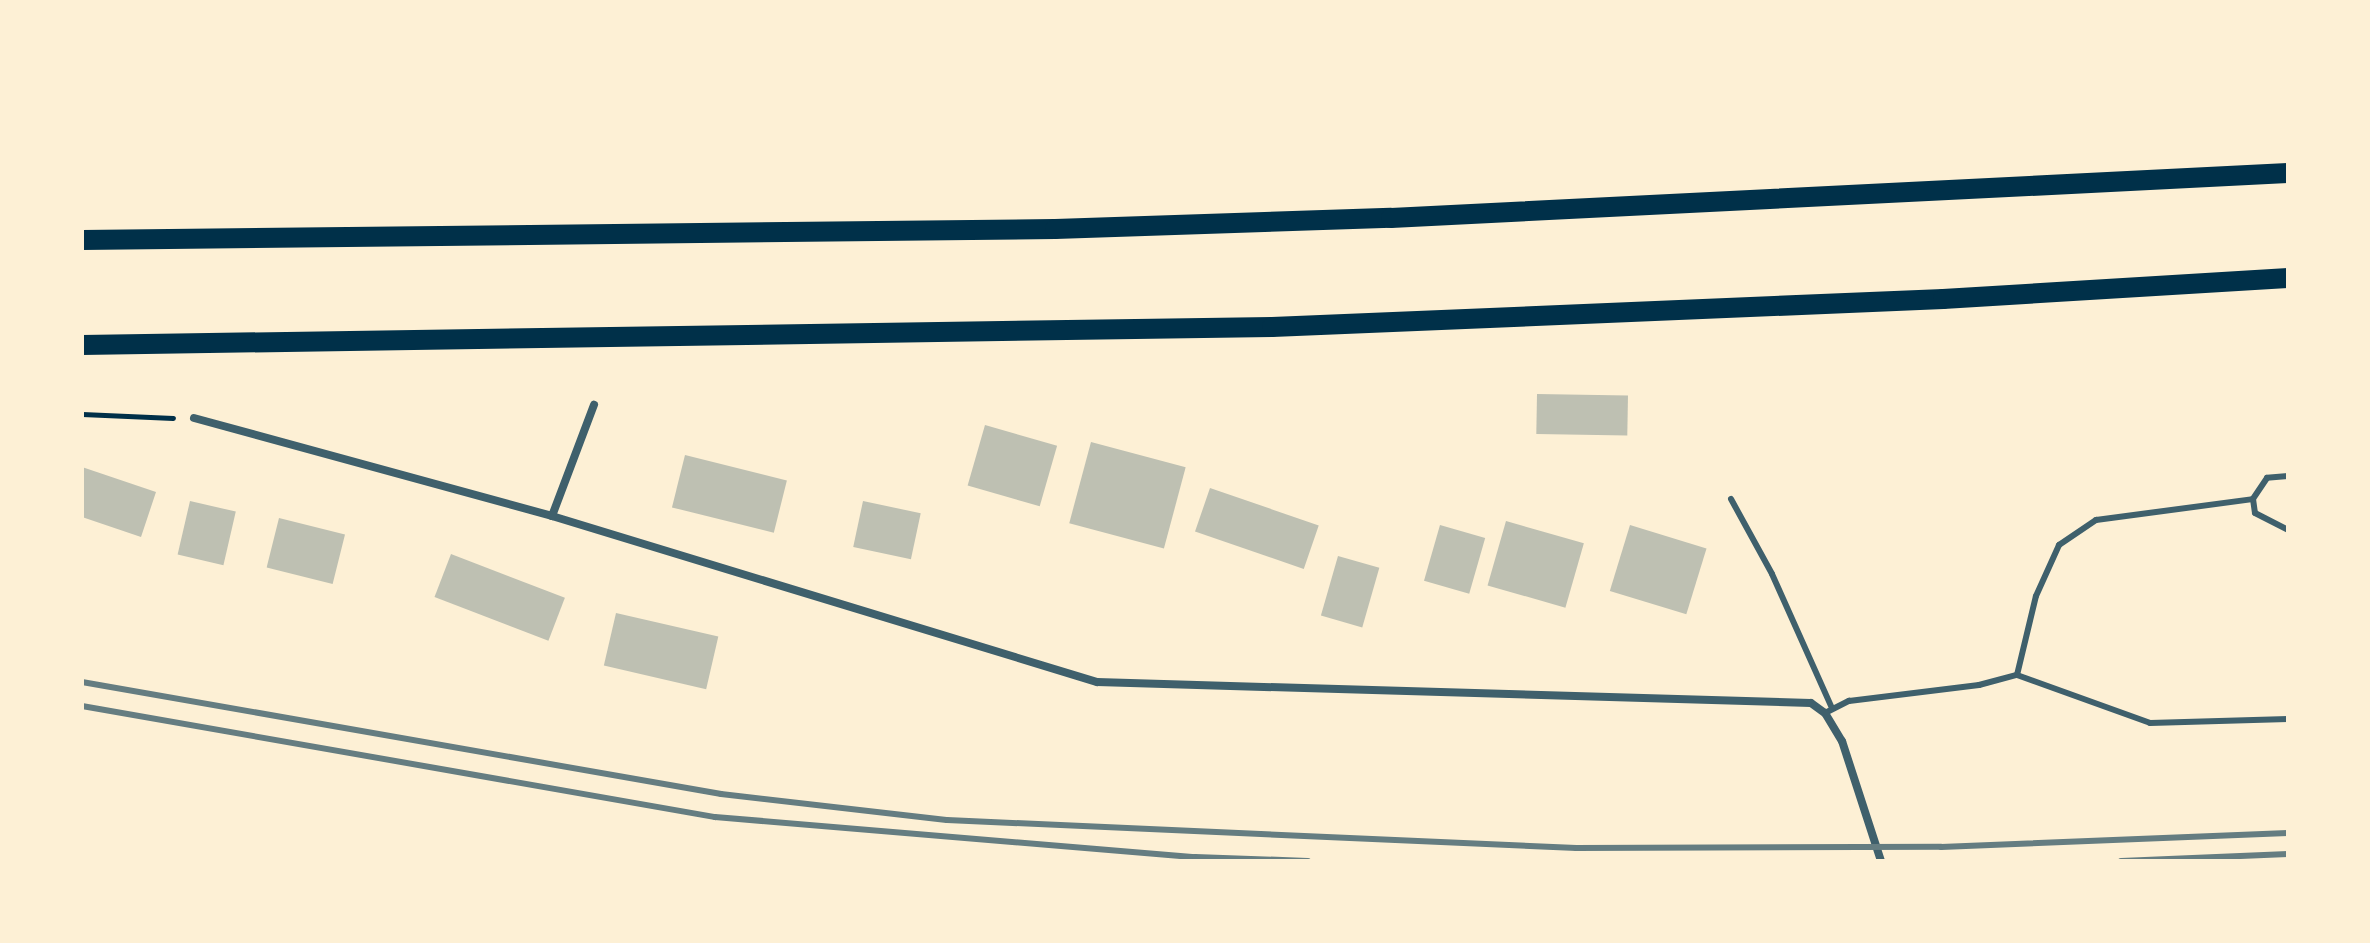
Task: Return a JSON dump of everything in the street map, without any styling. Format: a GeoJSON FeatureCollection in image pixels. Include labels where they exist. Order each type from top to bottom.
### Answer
{"type":"FeatureCollection","features":[{"type":"Feature","properties":{"kind":"main road"},"geometry":{"type":"LineString","coordinates":[[82,240],[538,238],[1183,225],[2288,173]]}},
{"type":"Feature","properties":{"kind":"main road"},"geometry":{"type":"LineString","coordinates":[[82,345],[1272,327],[1943,299],[2288,278]]}},
{"type":"Feature","properties":{"kind":"street"},"geometry":{"type":"LineString","coordinates":[[552,516],[594,405]]}},
{"type":"Feature","properties":{"kind":"street"},"geometry":{"type":"LineString","coordinates":[[194,418],[552,516],[1097,682],[1787,699],[1811,703],[1828,709],[1842,741],[1881,861]]}},
{"type":"Feature","properties":{"kind":"lane"},"geometry":{"type":"LineString","coordinates":[[2288,476],[2267,478],[2253,499],[2255,513],[2288,530]]}},
{"type":"Feature","properties":{"kind":"lane"},"geometry":{"type":"LineString","coordinates":[[1731,499],[1772,574],[1828,709],[1979,685],[2017,675],[2150,723],[2288,719]]}},
{"type":"Feature","properties":{"kind":"lane"},"geometry":{"type":"LineString","coordinates":[[2017,675],[2036,596],[2059,545],[2096,520],[2253,499]]}},
{"type":"Feature","properties":{"kind":"path"},"geometry":{"type":"LineString","coordinates":[[82,414],[194,418]]}},
{"type":"Feature","properties":{"kind":"building"},"geometry":{"type":"Polygon","coordinates":[[[1537,394],[1628,396],[1627,436],[1536,434],[1537,394]]]}},
{"type":"Feature","properties":{"kind":"building"},"geometry":{"type":"Polygon","coordinates":[[[985,425],[1057,446],[1040,506],[968,486],[985,425]]]}},
{"type":"Feature","properties":{"kind":"building"},"geometry":{"type":"Polygon","coordinates":[[[1091,442],[1186,467],[1164,549],[1069,523],[1091,442]]]}},
{"type":"Feature","properties":{"kind":"building"},"geometry":{"type":"Polygon","coordinates":[[[685,455],[787,480],[774,533],[672,507],[685,455]]]}},
{"type":"Feature","properties":{"kind":"building"},"geometry":{"type":"Polygon","coordinates":[[[82,467],[156,492],[141,537],[82,517],[82,467]]]}},
{"type":"Feature","properties":{"kind":"building"},"geometry":{"type":"Polygon","coordinates":[[[1210,488],[1319,525],[1304,569],[1195,531],[1210,488]]]}},
{"type":"Feature","properties":{"kind":"building"},"geometry":{"type":"Polygon","coordinates":[[[190,501],[236,512],[223,565],[178,555],[190,501]]]}},
{"type":"Feature","properties":{"kind":"building"},"geometry":{"type":"Polygon","coordinates":[[[863,501],[921,513],[911,559],[853,547],[863,501]]]}},
{"type":"Feature","properties":{"kind":"building"},"geometry":{"type":"Polygon","coordinates":[[[279,518],[345,534],[333,584],[267,567],[279,518]]]}},
{"type":"Feature","properties":{"kind":"building"},"geometry":{"type":"Polygon","coordinates":[[[1506,521],[1584,543],[1565,608],[1488,585],[1506,521]]]}},
{"type":"Feature","properties":{"kind":"building"},"geometry":{"type":"Polygon","coordinates":[[[1440,525],[1485,538],[1469,594],[1424,581],[1440,525]]]}},
{"type":"Feature","properties":{"kind":"building"},"geometry":{"type":"Polygon","coordinates":[[[1630,525],[1707,548],[1686,614],[1610,591],[1630,525]]]}},
{"type":"Feature","properties":{"kind":"building"},"geometry":{"type":"Polygon","coordinates":[[[451,554],[565,598],[548,641],[435,597],[451,554]]]}},
{"type":"Feature","properties":{"kind":"building"},"geometry":{"type":"Polygon","coordinates":[[[1338,556],[1379,568],[1362,627],[1321,616],[1338,556]]]}},
{"type":"Feature","properties":{"kind":"building"},"geometry":{"type":"Polygon","coordinates":[[[616,613],[718,637],[706,689],[604,666],[616,613]]]}},
{"type":"Feature","properties":{"kind":"railway"},"geometry":{"type":"LineString","coordinates":[[82,682],[721,794],[947,820],[1576,848],[1941,847],[2288,833]]}},
{"type":"Feature","properties":{"kind":"railway"},"geometry":{"type":"LineString","coordinates":[[82,706],[715,817],[1195,857],[1308,861]]}},
{"type":"Feature","properties":{"kind":"railway"},"geometry":{"type":"LineString","coordinates":[[2121,861],[2288,854]]}}]}
